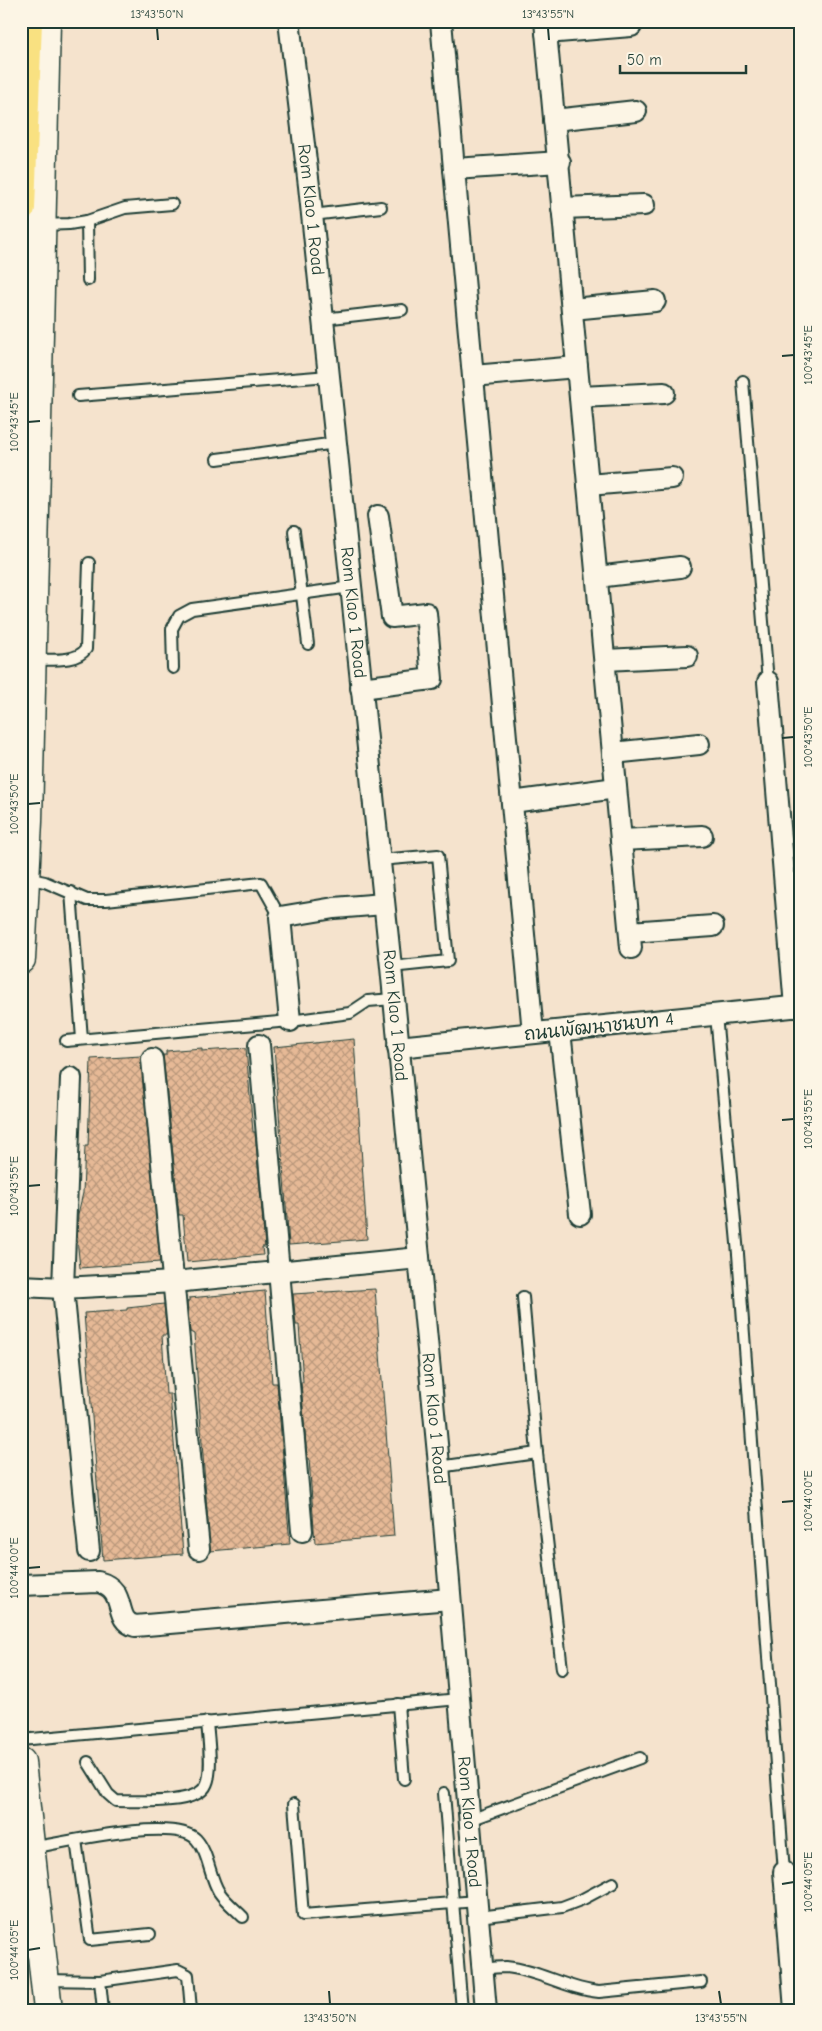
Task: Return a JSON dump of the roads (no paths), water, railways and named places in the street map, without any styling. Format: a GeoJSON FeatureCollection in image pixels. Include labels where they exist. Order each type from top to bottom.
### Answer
{"type":"FeatureCollection","features":[{"type":"Feature","properties":{"kind":"highway"},"geometry":{"type":"LineString","coordinates":[[28,21],[32,216]]}},
{"type":"Feature","properties":{"kind":"main road"},"geometry":{"type":"LineString","coordinates":[[21,959],[26,878],[32,660],[32,216],[46,21]]}},
{"type":"Feature","properties":{"kind":"main road"},"geometry":{"type":"LineString","coordinates":[[21,1762],[48,2010]]}},
{"type":"Feature","properties":{"kind":"street","name":"Rom Klao 1 Road"},"geometry":{"type":"LineString","coordinates":[[289,21],[312,215],[391,967],[439,1467],[486,2010]]}},
{"type":"Feature","properties":{"kind":"street"},"geometry":{"type":"LineString","coordinates":[[441,21],[533,1034]]}},
{"type":"Feature","properties":{"kind":"street"},"geometry":{"type":"LineString","coordinates":[[631,26],[546,27],[562,208],[630,940],[713,926]]}},
{"type":"Feature","properties":{"kind":"street"},"geometry":{"type":"LineString","coordinates":[[554,120],[636,111]]}},
{"type":"Feature","properties":{"kind":"street"},"geometry":{"type":"LineString","coordinates":[[454,169],[559,162]]}},
{"type":"Feature","properties":{"kind":"street"},"geometry":{"type":"LineString","coordinates":[[562,208],[644,205]]}},
{"type":"Feature","properties":{"kind":"street"},"geometry":{"type":"LineString","coordinates":[[572,310],[655,300]]}},
{"type":"Feature","properties":{"kind":"street"},"geometry":{"type":"LineString","coordinates":[[473,376],[577,367]]}},
{"type":"Feature","properties":{"kind":"street"},"geometry":{"type":"LineString","coordinates":[[580,397],[664,393]]}},
{"type":"Feature","properties":{"kind":"street"},"geometry":{"type":"LineString","coordinates":[[588,485],[672,478]]}},
{"type":"Feature","properties":{"kind":"street"},"geometry":{"type":"LineString","coordinates":[[361,688],[432,679],[426,613],[392,617],[378,516]]}},
{"type":"Feature","properties":{"kind":"street"},"geometry":{"type":"LineString","coordinates":[[597,577],[680,567]]}},
{"type":"Feature","properties":{"kind":"street"},"geometry":{"type":"LineString","coordinates":[[605,660],[688,656]]}},
{"type":"Feature","properties":{"kind":"street"},"geometry":{"type":"LineString","coordinates":[[768,682],[798,1007]]}},
{"type":"Feature","properties":{"kind":"street"},"geometry":{"type":"LineString","coordinates":[[613,753],[699,744]]}},
{"type":"Feature","properties":{"kind":"street"},"geometry":{"type":"LineString","coordinates":[[512,802],[616,788]]}},
{"type":"Feature","properties":{"kind":"street"},"geometry":{"type":"LineString","coordinates":[[621,840],[702,836]]}},
{"type":"Feature","properties":{"kind":"street"},"geometry":{"type":"LineString","coordinates":[[290,1022],[280,917],[334,908],[384,904]]}},
{"type":"Feature","properties":{"kind":"street","name":"ถนนพัฒนาชนบท 4"},"geometry":{"type":"LineString","coordinates":[[398,1047],[798,1007]]}},
{"type":"Feature","properties":{"kind":"street"},"geometry":{"type":"LineString","coordinates":[[560,1031],[580,1214]]}},
{"type":"Feature","properties":{"kind":"street"},"geometry":{"type":"LineString","coordinates":[[260,1045],[302,1531]]}},
{"type":"Feature","properties":{"kind":"street"},"geometry":{"type":"LineString","coordinates":[[152,1059],[199,1549]]}},
{"type":"Feature","properties":{"kind":"street"},"geometry":{"type":"LineString","coordinates":[[71,1078],[63,1288],[89,1551]]}},
{"type":"Feature","properties":{"kind":"street"},"geometry":{"type":"LineString","coordinates":[[21,1286],[63,1288],[174,1282],[419,1258]]}},
{"type":"Feature","properties":{"kind":"street"},"geometry":{"type":"LineString","coordinates":[[21,1585],[98,1582],[108,1584],[116,1593],[124,1619],[129,1625],[135,1626],[450,1598]]}},
{"type":"Feature","properties":{"kind":"street"},"geometry":{"type":"LineString","coordinates":[[784,1872],[795,2010]]}},
{"type":"Feature","properties":{"kind":"lane"},"geometry":{"type":"LineString","coordinates":[[32,216],[69,224],[87,221],[125,208],[172,204]]}},
{"type":"Feature","properties":{"kind":"lane"},"geometry":{"type":"LineString","coordinates":[[312,215],[381,207]]}},
{"type":"Feature","properties":{"kind":"lane"},"geometry":{"type":"LineString","coordinates":[[87,221],[88,280]]}},
{"type":"Feature","properties":{"kind":"lane"},"geometry":{"type":"LineString","coordinates":[[323,320],[402,310]]}},
{"type":"Feature","properties":{"kind":"lane"},"geometry":{"type":"LineString","coordinates":[[78,396],[329,376]]}},
{"type":"Feature","properties":{"kind":"lane"},"geometry":{"type":"LineString","coordinates":[[743,381],[768,682]]}},
{"type":"Feature","properties":{"kind":"lane"},"geometry":{"type":"LineString","coordinates":[[217,458],[336,443]]}},
{"type":"Feature","properties":{"kind":"lane"},"geometry":{"type":"LineString","coordinates":[[294,531],[308,644]]}},
{"type":"Feature","properties":{"kind":"lane"},"geometry":{"type":"LineString","coordinates":[[32,660],[76,657],[83,654],[86,649],[89,563]]}},
{"type":"Feature","properties":{"kind":"lane"},"geometry":{"type":"LineString","coordinates":[[173,668],[172,629],[179,616],[192,609],[302,592],[351,587]]}},
{"type":"Feature","properties":{"kind":"lane"},"geometry":{"type":"LineString","coordinates":[[379,860],[438,854],[448,961],[391,967]]}},
{"type":"Feature","properties":{"kind":"lane"},"geometry":{"type":"LineString","coordinates":[[26,878],[45,882],[87,900],[106,900],[260,883],[280,917]]}},
{"type":"Feature","properties":{"kind":"lane"},"geometry":{"type":"LineString","coordinates":[[72,892],[82,1039]]}},
{"type":"Feature","properties":{"kind":"lane"},"geometry":{"type":"LineString","coordinates":[[66,1040],[290,1022],[350,1013],[368,1001],[393,999]]}},
{"type":"Feature","properties":{"kind":"lane"},"geometry":{"type":"LineString","coordinates":[[716,1015],[738,1254],[784,1872]]}},
{"type":"Feature","properties":{"kind":"lane"},"geometry":{"type":"LineString","coordinates":[[523,1297],[537,1453],[562,1669]]}},
{"type":"Feature","properties":{"kind":"lane"},"geometry":{"type":"LineString","coordinates":[[439,1467],[537,1453]]}},
{"type":"Feature","properties":{"kind":"lane"},"geometry":{"type":"LineString","coordinates":[[21,1740],[398,1704],[459,1700]]}},
{"type":"Feature","properties":{"kind":"lane"},"geometry":{"type":"LineString","coordinates":[[398,1704],[404,1779]]}},
{"type":"Feature","properties":{"kind":"lane"},"geometry":{"type":"LineString","coordinates":[[88,1762],[108,1794],[116,1801],[177,1800],[197,1794],[205,1787],[210,1770],[207,1722]]}},
{"type":"Feature","properties":{"kind":"lane"},"geometry":{"type":"LineString","coordinates":[[470,1820],[640,1758]]}},
{"type":"Feature","properties":{"kind":"lane"},"geometry":{"type":"LineString","coordinates":[[444,1793],[462,2010]]}},
{"type":"Feature","properties":{"kind":"lane"},"geometry":{"type":"LineString","coordinates":[[294,1804],[303,1915],[454,1903],[477,1909],[562,1906],[583,1900],[613,1883]]}},
{"type":"Feature","properties":{"kind":"lane"},"geometry":{"type":"LineString","coordinates":[[30,1849],[106,1835],[179,1830],[190,1834],[200,1844],[219,1893],[243,1917]]}},
{"type":"Feature","properties":{"kind":"lane"},"geometry":{"type":"LineString","coordinates":[[76,1840],[90,1940],[150,1934]]}},
{"type":"Feature","properties":{"kind":"lane"},"geometry":{"type":"LineString","coordinates":[[483,1969],[504,1967],[519,1969],[584,1991],[599,1992],[701,1982]]}},
{"type":"Feature","properties":{"kind":"lane"},"geometry":{"type":"LineString","coordinates":[[45,1980],[100,1980],[178,1970],[188,1975],[191,2010]]}},
{"type":"Feature","properties":{"kind":"lane"},"geometry":{"type":"LineString","coordinates":[[100,1980],[103,2010]]}}]}
